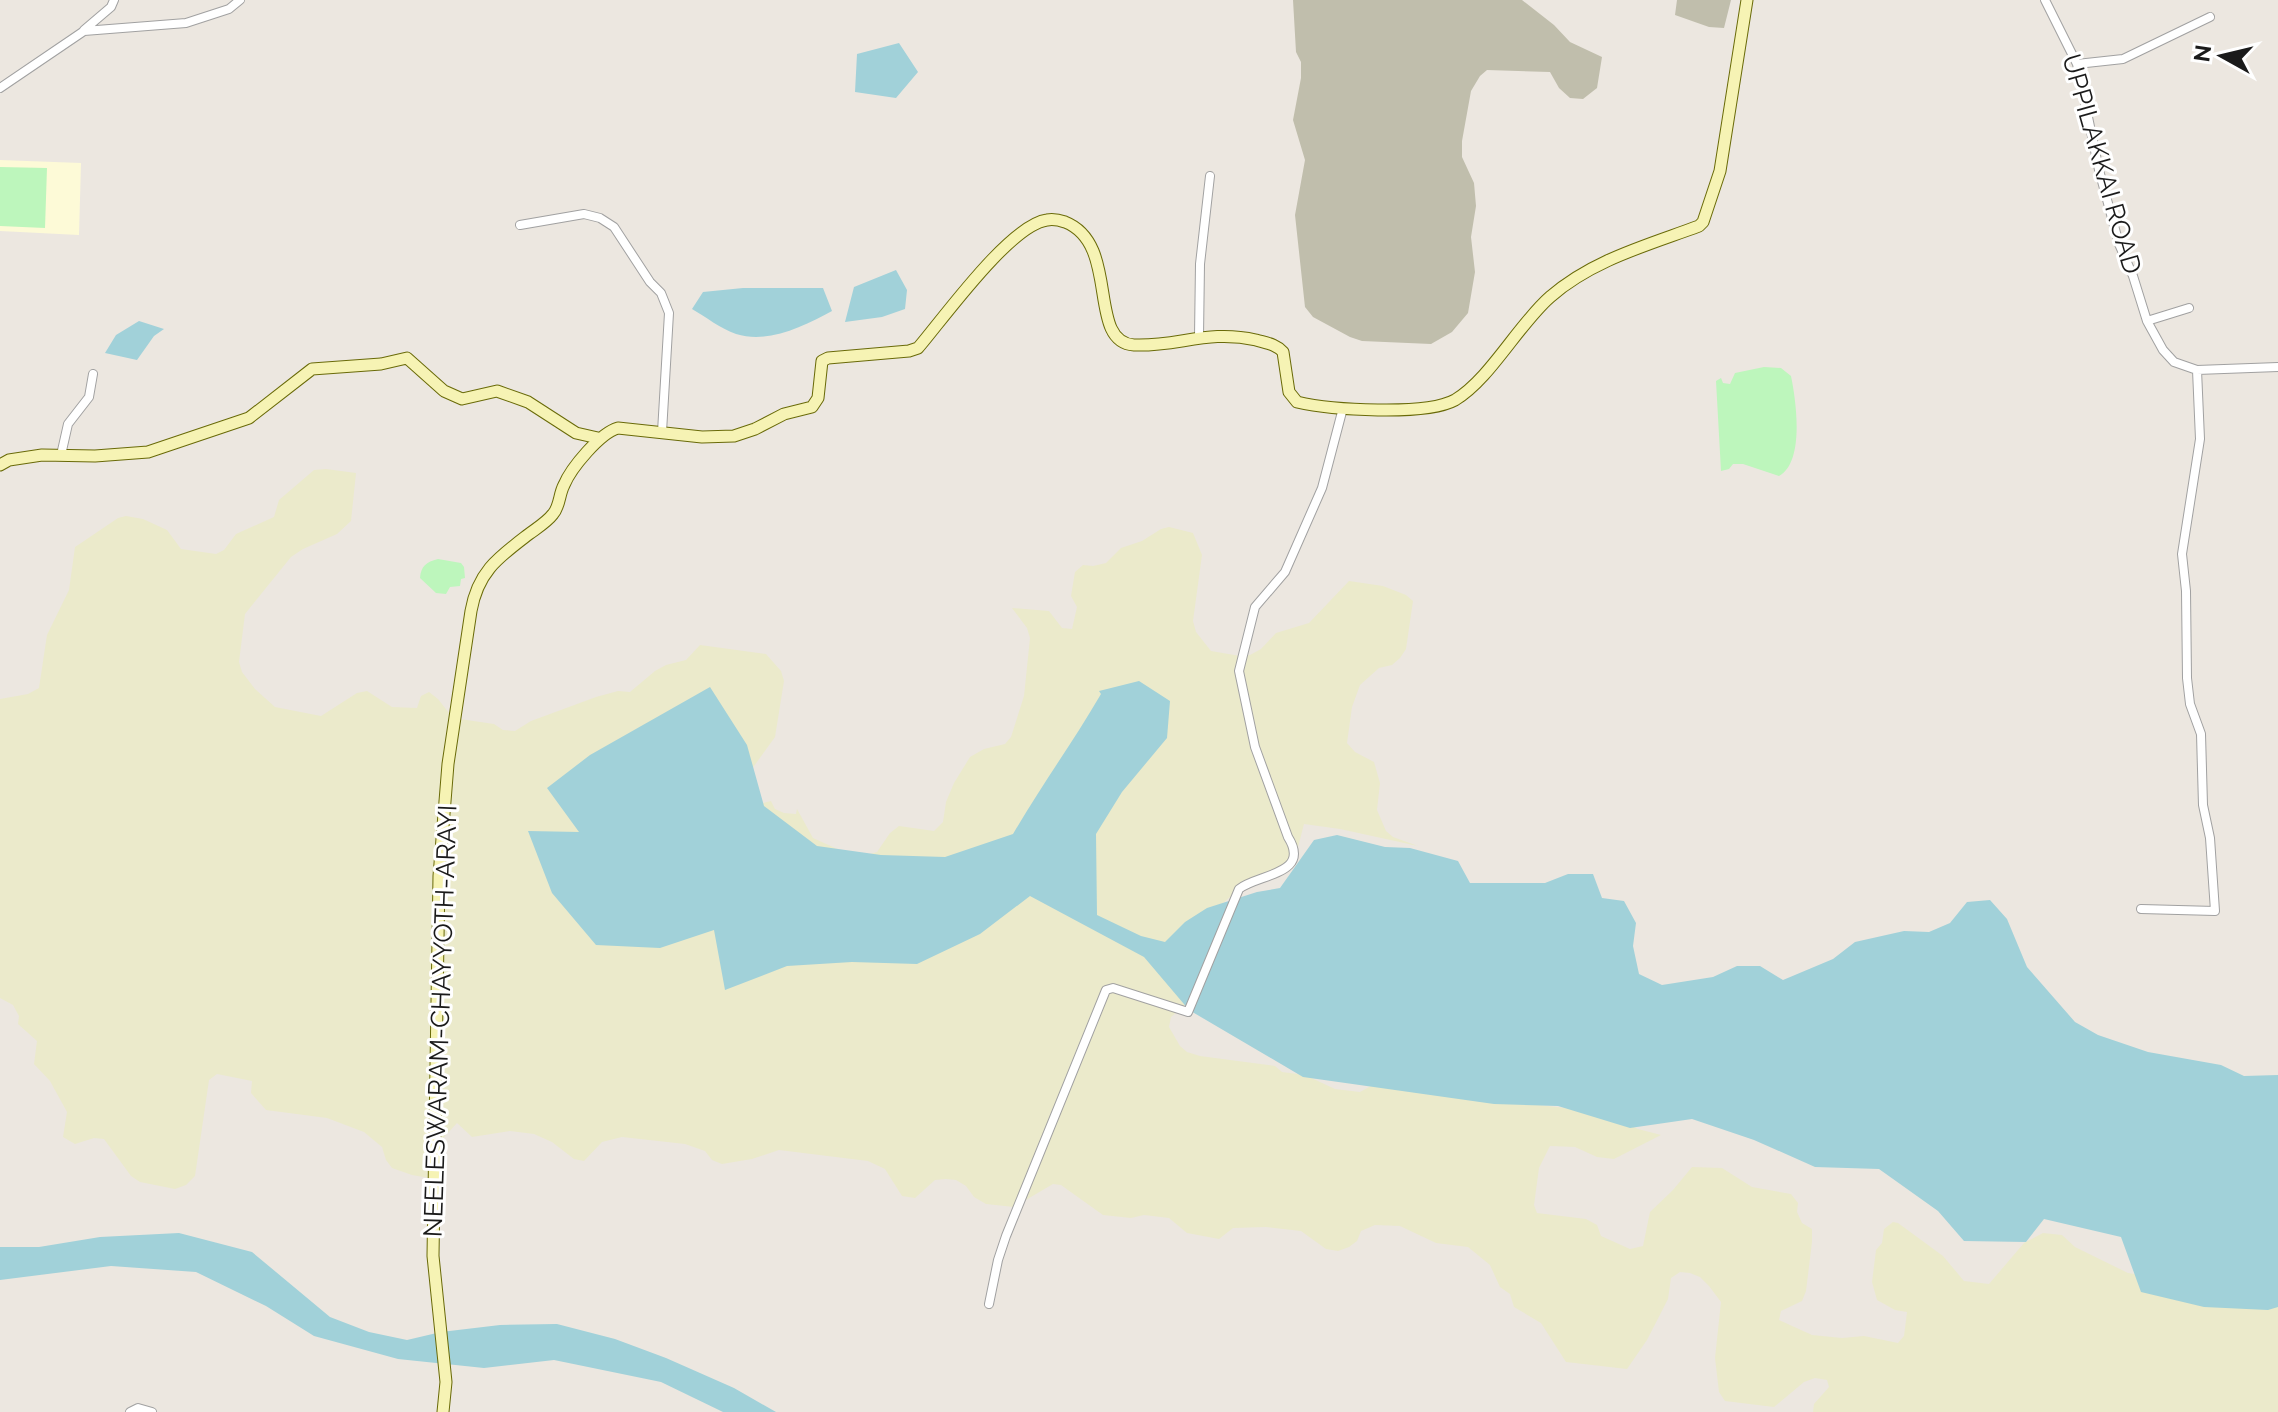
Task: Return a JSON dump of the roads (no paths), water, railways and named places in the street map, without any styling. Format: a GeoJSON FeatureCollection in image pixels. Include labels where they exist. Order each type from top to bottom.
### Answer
{"type":"FeatureCollection","features":[{"type":"Feature","properties":{"kind":"main road"},"geometry":{"type":"LineString","coordinates":[[0,465],[9,460],[61,455],[148,452],[249,418],[312,369],[381,364],[407,358],[444,391],[462,399],[497,391],[528,402],[576,433],[598,438],[618,428],[702,437],[734,436],[784,414],[812,407],[818,398],[822,361],[828,358],[918,348],[969,285],[1005,248],[1036,223],[1046,220],[1057,220],[1077,229],[1092,245],[1109,327],[1119,340],[1133,345],[1199,336],[1231,336],[1275,345],[1283,352],[1289,392],[1297,402],[1343,408],[1418,410],[1440,406],[1456,399],[1484,373],[1542,305],[1571,281],[1634,250],[1703,222],[1720,171],[1747,0]]}},
{"type":"Feature","properties":{"kind":"main road","name":"NEELESWARAM-CHAYYOTH-ARAYI"},"geometry":{"type":"LineString","coordinates":[[443,1412],[446,1382],[433,1256],[439,876],[448,764],[474,593],[485,572],[504,553],[555,512],[568,477],[598,438]]}},
{"type":"Feature","properties":{"kind":"street"},"geometry":{"type":"LineString","coordinates":[[0,88],[84,31],[111,7],[114,0]]}},
{"type":"Feature","properties":{"kind":"street"},"geometry":{"type":"LineString","coordinates":[[84,31],[186,23],[229,9],[240,0]]}},
{"type":"Feature","properties":{"kind":"street","name":"UPPILAKKAI ROAD"},"geometry":{"type":"LineString","coordinates":[[2045,0],[2077,64],[2099,170],[2119,244],[2147,321],[2163,350],[2174,362],[2197,370]]}},
{"type":"Feature","properties":{"kind":"street"},"geometry":{"type":"LineString","coordinates":[[2077,64],[2123,59],[2210,17]]}},
{"type":"Feature","properties":{"kind":"street"},"geometry":{"type":"LineString","coordinates":[[1199,336],[1200,264],[1210,176]]}},
{"type":"Feature","properties":{"kind":"street"},"geometry":{"type":"LineString","coordinates":[[520,225],[584,214],[600,218],[614,227],[650,282],[661,293],[669,313],[662,432]]}},
{"type":"Feature","properties":{"kind":"street"},"geometry":{"type":"LineString","coordinates":[[2147,321],[2189,308]]}},
{"type":"Feature","properties":{"kind":"street"},"geometry":{"type":"LineString","coordinates":[[2141,909],[2215,911],[2210,838],[2203,805],[2201,734],[2190,704],[2187,678],[2186,591],[2182,554],[2200,439],[2197,370],[2278,367]]}},
{"type":"Feature","properties":{"kind":"street"},"geometry":{"type":"LineString","coordinates":[[61,455],[68,424],[89,397],[93,374]]}},
{"type":"Feature","properties":{"kind":"street"},"geometry":{"type":"LineString","coordinates":[[989,1304],[1006,1236],[1106,990],[1109,987],[1188,1012],[1239,889],[1255,881],[1267,880],[1290,864],[1294,856],[1295,848],[1288,837],[1255,747],[1239,671],[1255,607],[1285,572],[1322,488],[1343,408]]}},
{"type":"Feature","properties":{"kind":"street"},"geometry":{"type":"LineString","coordinates":[[130,1412],[138,1408],[152,1412]]}},
{"type":"Feature","properties":{"kind":"water"},"geometry":{"type":"Polygon","coordinates":[[[899,43],[918,72],[896,98],[855,92],[857,54],[899,43]]]}},
{"type":"Feature","properties":{"kind":"water"},"geometry":{"type":"Polygon","coordinates":[[[896,270],[907,290],[905,309],[882,317],[845,322],[854,287],[896,270]]]}},
{"type":"Feature","properties":{"kind":"water"},"geometry":{"type":"Polygon","coordinates":[[[743,288],[823,288],[832,311],[798,328],[761,337],[730,332],[692,309],[703,292],[743,288]]]}},
{"type":"Feature","properties":{"kind":"water"},"geometry":{"type":"Polygon","coordinates":[[[139,321],[164,329],[154,336],[137,360],[105,353],[116,335],[139,321]]]}},
{"type":"Feature","properties":{"kind":"water"},"geometry":{"type":"Polygon","coordinates":[[[1139,681],[1170,701],[1167,738],[1122,792],[1096,834],[1097,915],[1141,936],[1165,942],[1185,922],[1207,908],[1280,888],[1314,840],[1337,835],[1385,847],[1410,848],[1458,861],[1470,883],[1545,883],[1568,874],[1593,874],[1602,898],[1624,901],[1636,923],[1633,946],[1639,974],[1662,985],[1713,977],[1737,966],[1760,966],[1783,980],[1833,959],[1855,942],[1904,931],[1929,932],[1950,923],[1967,902],[1990,900],[2007,919],[2027,967],[2075,1022],[2098,1035],[2148,1052],[2221,1065],[2244,1076],[2278,1075],[2278,1307],[2268,1310],[2204,1307],[2141,1292],[2121,1237],[2044,1219],[2026,1242],[1964,1241],[1938,1211],[1879,1169],[1815,1167],[1754,1140],[1692,1119],[1630,1128],[1558,1106],[1494,1104],[1303,1077],[1189,1010],[1144,957],[1030,896],[980,934],[917,964],[852,962],[787,966],[725,990],[714,930],[660,948],[596,945],[552,893],[528,831],[579,832],[547,788],[590,755],[710,687],[747,745],[764,806],[817,846],[881,855],[945,857],[1013,834],[1101,694],[1099,691],[1139,681]]]}},
{"type":"Feature","properties":{"kind":"water"},"geometry":{"type":"Polygon","coordinates":[[[179,1233],[252,1252],[330,1317],[369,1332],[407,1340],[441,1332],[500,1325],[557,1324],[615,1339],[666,1358],[734,1388],[776,1412],[723,1412],[661,1382],[554,1360],[484,1368],[398,1359],[314,1336],[266,1306],[196,1272],[111,1266],[0,1280],[0,1247],[39,1247],[100,1237],[179,1233]]]}}]}
